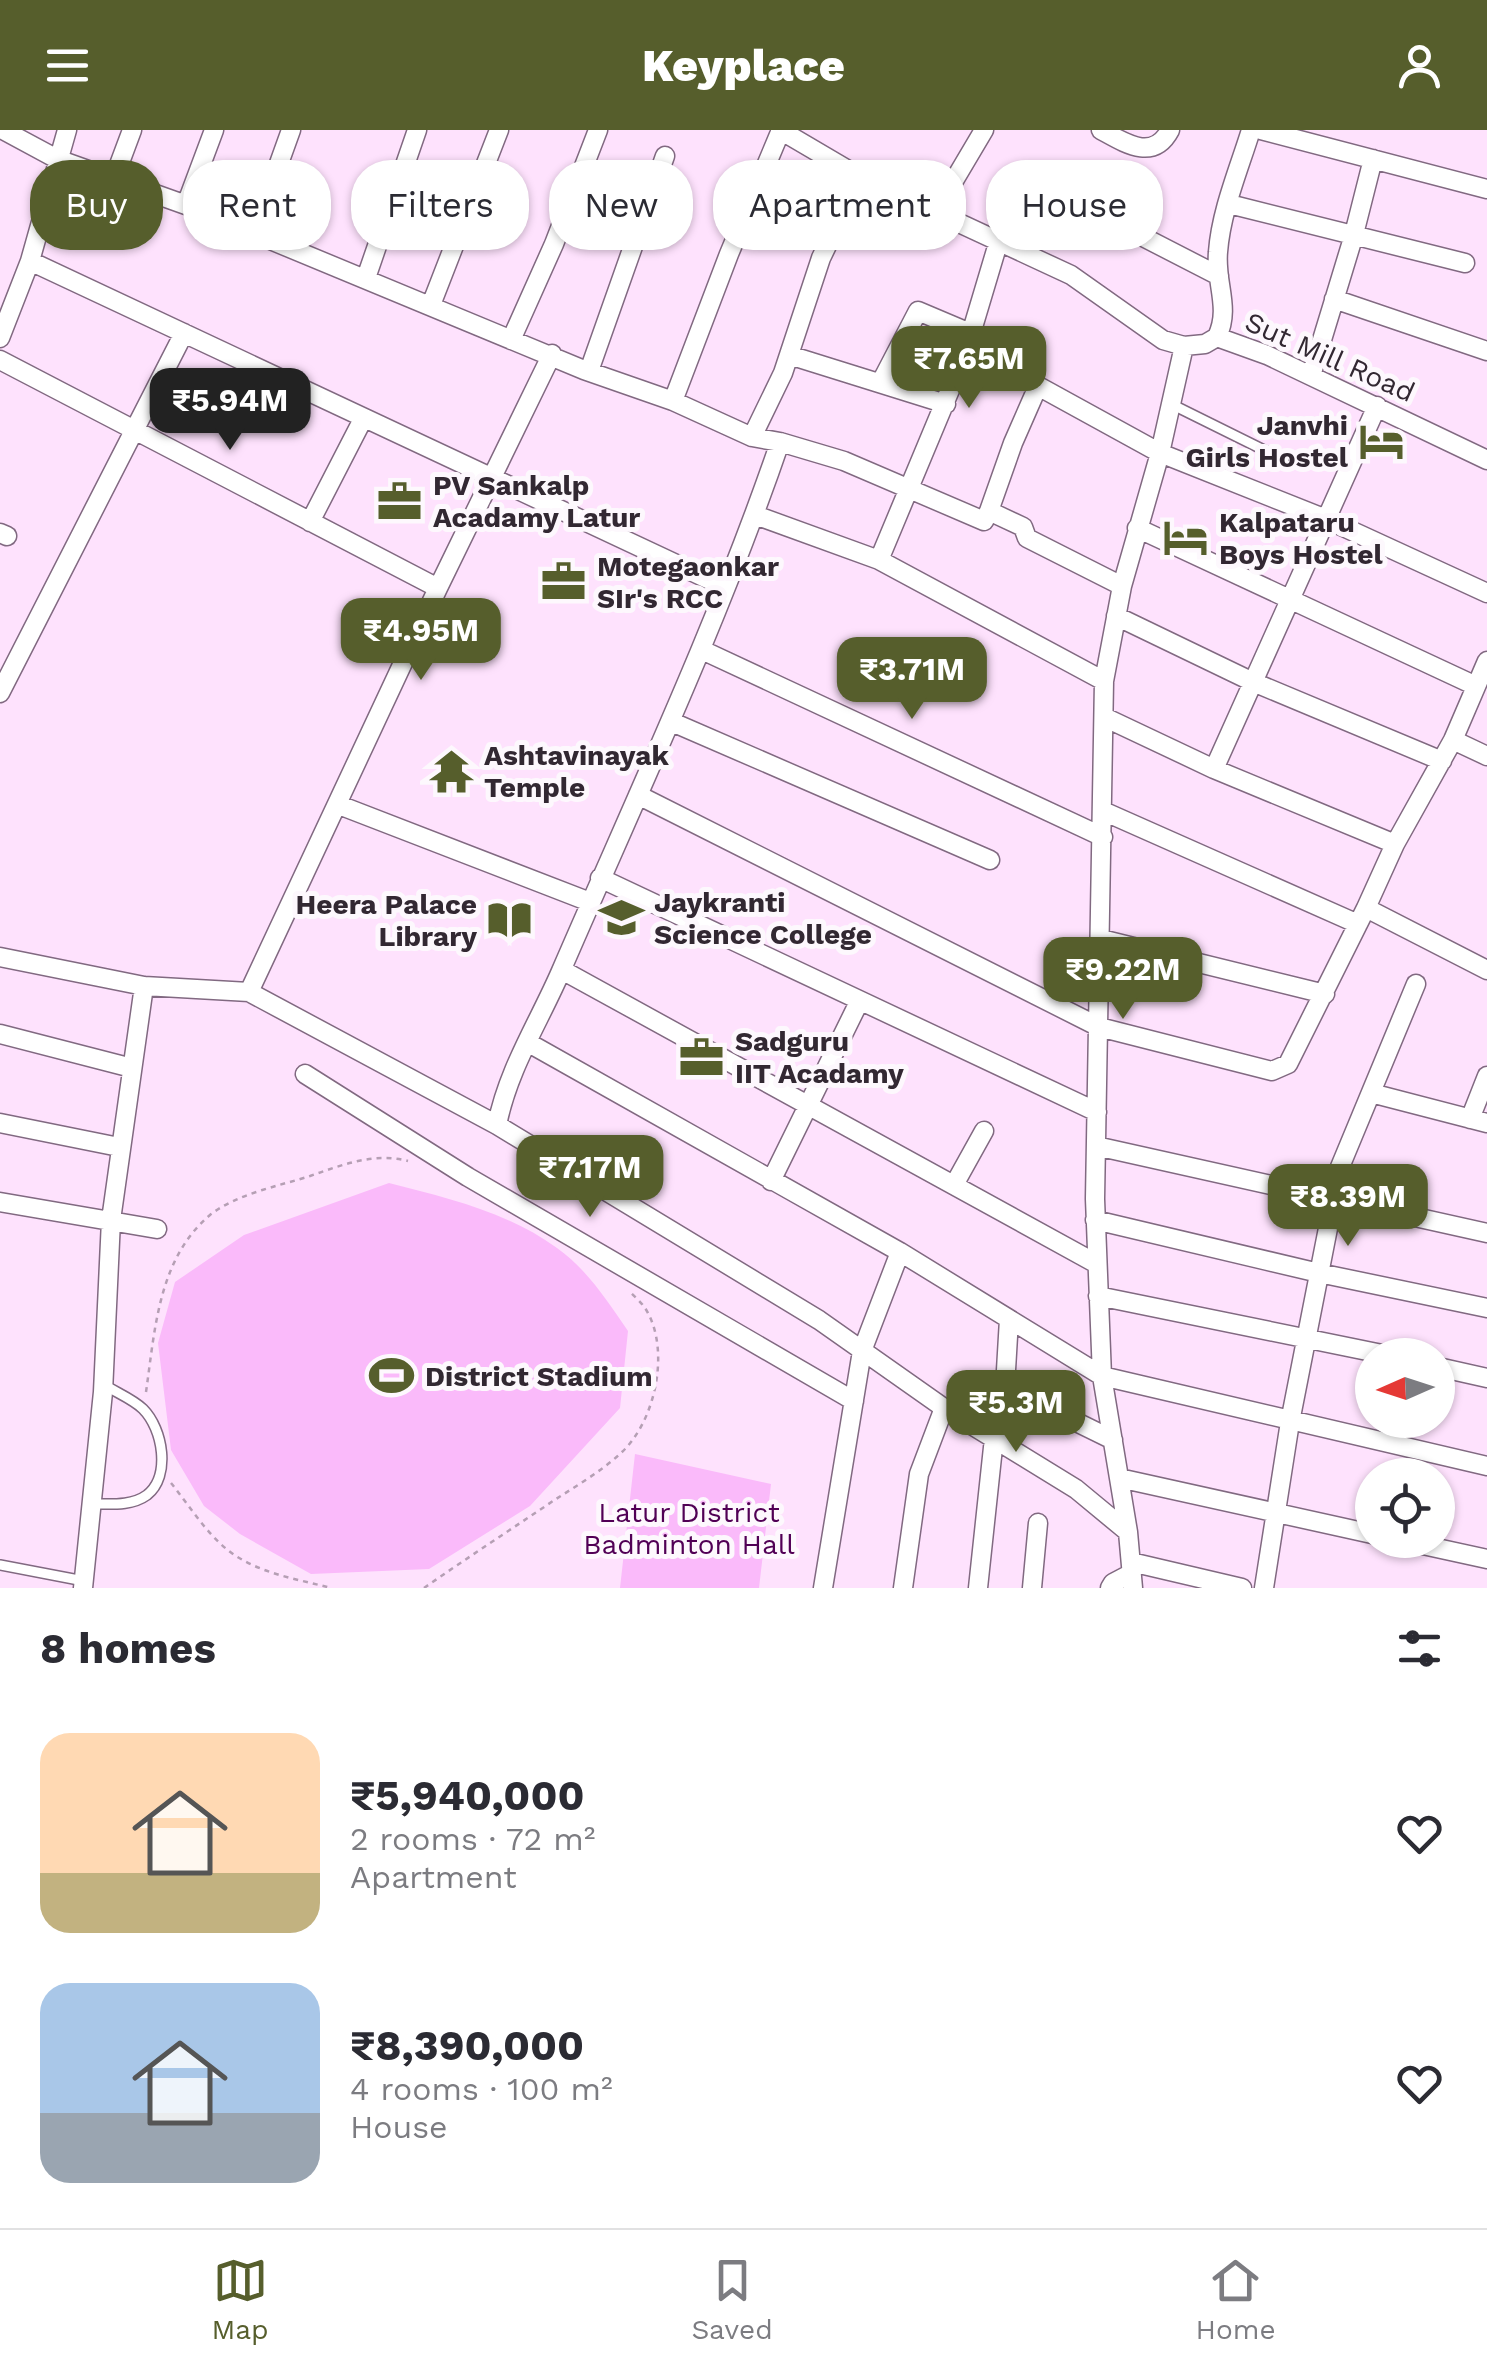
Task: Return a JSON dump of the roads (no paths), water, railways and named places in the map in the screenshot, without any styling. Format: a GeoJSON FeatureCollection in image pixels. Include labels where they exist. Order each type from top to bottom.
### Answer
{"type":"FeatureCollection","features":[{"type":"Feature","properties":{"kind":"street"},"geometry":{"type":"LineString","coordinates":[[3,130],[57,159]]}},
{"type":"Feature","properties":{"kind":"street"},"geometry":{"type":"LineString","coordinates":[[0,338],[30,262],[67,130]]}},
{"type":"Feature","properties":{"kind":"street"},"geometry":{"type":"LineString","coordinates":[[120,160],[132,130]]}},
{"type":"Feature","properties":{"kind":"street"},"geometry":{"type":"LineString","coordinates":[[203,160],[214,130]]}},
{"type":"Feature","properties":{"kind":"street"},"geometry":{"type":"LineString","coordinates":[[280,160],[291,130]]}},
{"type":"Feature","properties":{"kind":"street"},"geometry":{"type":"LineString","coordinates":[[366,278],[417,130]]}},
{"type":"Feature","properties":{"kind":"street"},"geometry":{"type":"LineString","coordinates":[[431,306],[499,130]]}},
{"type":"Feature","properties":{"kind":"street"},"geometry":{"type":"LineString","coordinates":[[512,340],[598,130]]}},
{"type":"Feature","properties":{"kind":"street"},"geometry":{"type":"LineString","coordinates":[[673,401],[780,130],[831,160]]}},
{"type":"Feature","properties":{"kind":"street"},"geometry":{"type":"LineString","coordinates":[[966,161],[984,130]]}},
{"type":"Feature","properties":{"kind":"street"},"geometry":{"type":"LineString","coordinates":[[1102,130],[1141,149],[1158,145],[1170,130]]}},
{"type":"Feature","properties":{"kind":"street"},"geometry":{"type":"LineString","coordinates":[[1217,337],[1224,323],[1218,254],[1251,130]]}},
{"type":"Feature","properties":{"kind":"street"},"geometry":{"type":"LineString","coordinates":[[1261,130],[1487,189]]}},
{"type":"Feature","properties":{"kind":"street"},"geometry":{"type":"LineString","coordinates":[[588,371],[665,156]]}},
{"type":"Feature","properties":{"kind":"street"},"geometry":{"type":"LineString","coordinates":[[1311,376],[1354,238],[1373,159]]}},
{"type":"Feature","properties":{"kind":"street"},"geometry":{"type":"LineString","coordinates":[[1229,204],[1464,263]]}},
{"type":"Feature","properties":{"kind":"street"},"geometry":{"type":"LineString","coordinates":[[1163,247],[1219,276]]}},
{"type":"Feature","properties":{"kind":"street"},"geometry":{"type":"LineString","coordinates":[[296,250],[588,371],[673,401],[752,437],[844,462],[984,521],[1038,386]]}},
{"type":"Feature","properties":{"kind":"street"},"geometry":{"type":"LineString","coordinates":[[752,437],[788,355],[824,250]]}},
{"type":"Feature","properties":{"kind":"street"},"geometry":{"type":"LineString","coordinates":[[879,560],[965,354],[996,250]]}},
{"type":"Feature","properties":{"kind":"street"},"geometry":{"type":"LineString","coordinates":[[1019,250],[1071,276],[1162,340],[1184,346],[1160,454],[1122,586],[1104,681],[1096,1112],[1098,1296],[1102,1376],[1132,1574]]}},
{"type":"Feature","properties":{"kind":"street"},"geometry":{"type":"LineString","coordinates":[[30,262],[726,587]]}},
{"type":"Feature","properties":{"kind":"street"},"geometry":{"type":"LineString","coordinates":[[1334,300],[1487,351]]}},
{"type":"Feature","properties":{"kind":"street"},"geometry":{"type":"LineString","coordinates":[[881,382],[918,311],[970,333]]}},
{"type":"Feature","properties":{"kind":"street"},"geometry":{"type":"LineString","coordinates":[[0,693],[184,334]]}},
{"type":"Feature","properties":{"kind":"street","name":"Sut Mill Road"},"geometry":{"type":"LineString","coordinates":[[1184,346],[1205,344],[1217,337],[1377,406],[1487,460]]}},
{"type":"Feature","properties":{"kind":"street"},"geometry":{"type":"LineString","coordinates":[[249,992],[552,354]]}},
{"type":"Feature","properties":{"kind":"street"},"geometry":{"type":"LineString","coordinates":[[965,354],[1038,386],[1160,454],[1326,519],[1487,594]]}},
{"type":"Feature","properties":{"kind":"street"},"geometry":{"type":"LineString","coordinates":[[788,355],[946,404]]}},
{"type":"Feature","properties":{"kind":"street"},"geometry":{"type":"LineString","coordinates":[[0,360],[438,588]]}},
{"type":"Feature","properties":{"kind":"street"},"geometry":{"type":"LineString","coordinates":[[1214,768],[1377,406]]}},
{"type":"Feature","properties":{"kind":"street"},"geometry":{"type":"LineString","coordinates":[[310,522],[363,419]]}},
{"type":"Feature","properties":{"kind":"street"},"geometry":{"type":"LineString","coordinates":[[497,1125],[504,1090],[562,970],[702,650],[780,442]]}},
{"type":"Feature","properties":{"kind":"street"},"geometry":{"type":"LineString","coordinates":[[989,512],[1023,527],[1028,538],[1122,586]]}},
{"type":"Feature","properties":{"kind":"street"},"geometry":{"type":"LineString","coordinates":[[755,515],[879,560],[1104,681]]}},
{"type":"Feature","properties":{"kind":"street"},"geometry":{"type":"LineString","coordinates":[[1137,528],[1476,686]]}},
{"type":"Feature","properties":{"kind":"street"},"geometry":{"type":"LineString","coordinates":[[1116,616],[1253,682],[1442,761]]}},
{"type":"Feature","properties":{"kind":"street"},"geometry":{"type":"LineString","coordinates":[[702,650],[1103,837]]}},
{"type":"Feature","properties":{"kind":"street"},"geometry":{"type":"LineString","coordinates":[[638,794],[1099,1027],[1272,1071],[1288,1064],[1325,994],[1395,844],[1453,740],[1487,662]]}},
{"type":"Feature","properties":{"kind":"street"},"geometry":{"type":"LineString","coordinates":[[1104,716],[1214,768],[1395,844]]}},
{"type":"Feature","properties":{"kind":"street"},"geometry":{"type":"LineString","coordinates":[[672,722],[892,814],[990,860]]}},
{"type":"Feature","properties":{"kind":"street"},"geometry":{"type":"LineString","coordinates":[[1453,740],[1487,756]]}},
{"type":"Feature","properties":{"kind":"street"},"geometry":{"type":"LineString","coordinates":[[339,805],[590,902]]}},
{"type":"Feature","properties":{"kind":"street"},"geometry":{"type":"LineString","coordinates":[[1103,811],[1487,970]]}},
{"type":"Feature","properties":{"kind":"street"},"geometry":{"type":"LineString","coordinates":[[600,878],[1096,1112]]}},
{"type":"Feature","properties":{"kind":"street"},"geometry":{"type":"LineString","coordinates":[[1100,939],[1325,994]]}},
{"type":"Feature","properties":{"kind":"street"},"geometry":{"type":"LineString","coordinates":[[0,956],[144,986],[249,992],[497,1125],[820,1320],[944,1408],[1076,1489],[1128,1532]]}},
{"type":"Feature","properties":{"kind":"street"},"geometry":{"type":"LineString","coordinates":[[562,970],[1097,1264]]}},
{"type":"Feature","properties":{"kind":"street"},"geometry":{"type":"LineString","coordinates":[[1264,1588],[1290,1422],[1340,1167],[1416,984]]}},
{"type":"Feature","properties":{"kind":"street"},"geometry":{"type":"LineString","coordinates":[[83,1584],[94,1504],[111,1220],[144,986]]}},
{"type":"Feature","properties":{"kind":"street"},"geometry":{"type":"LineString","coordinates":[[771,1181],[859,1002]]}},
{"type":"Feature","properties":{"kind":"street"},"geometry":{"type":"LineString","coordinates":[[0,1034],[132,1068]]}},
{"type":"Feature","properties":{"kind":"street"},"geometry":{"type":"LineString","coordinates":[[526,1042],[900,1252],[1102,1376],[1487,1466]]}},
{"type":"Feature","properties":{"kind":"street"},"geometry":{"type":"LineString","coordinates":[[304,1074],[468,1177],[854,1401]]}},
{"type":"Feature","properties":{"kind":"street"},"geometry":{"type":"LineString","coordinates":[[1370,1093],[1478,1121],[1487,1076]]}},
{"type":"Feature","properties":{"kind":"street"},"geometry":{"type":"LineString","coordinates":[[0,1123],[119,1147]]}},
{"type":"Feature","properties":{"kind":"street"},"geometry":{"type":"LineString","coordinates":[[954,1184],[984,1131]]}},
{"type":"Feature","properties":{"kind":"street"},"geometry":{"type":"LineString","coordinates":[[1096,1146],[1487,1233]]}},
{"type":"Feature","properties":{"kind":"street"},"geometry":{"type":"LineString","coordinates":[[0,1202],[156,1229]]}},
{"type":"Feature","properties":{"kind":"street"},"geometry":{"type":"LineString","coordinates":[[1096,1220],[1487,1308]]}},
{"type":"Feature","properties":{"kind":"street"},"geometry":{"type":"LineString","coordinates":[[823,1588],[862,1351],[900,1252]]}},
{"type":"Feature","properties":{"kind":"street"},"geometry":{"type":"LineString","coordinates":[[1098,1296],[1355,1348]]}},
{"type":"Feature","properties":{"kind":"street"},"geometry":{"type":"LineString","coordinates":[[978,1588],[994,1438],[1005,1386],[1009,1319]]}},
{"type":"Feature","properties":{"kind":"street"},"geometry":{"type":"LineString","coordinates":[[1455,1371],[1487,1378]]}},
{"type":"Feature","properties":{"kind":"street"},"geometry":{"type":"LineString","coordinates":[[1005,1386],[1113,1440]]}},
{"type":"Feature","properties":{"kind":"street"},"geometry":{"type":"LineString","coordinates":[[903,1588],[919,1474],[944,1408]]}},
{"type":"Feature","properties":{"kind":"street"},"geometry":{"type":"LineString","coordinates":[[1119,1478],[1355,1530]]}},
{"type":"Feature","properties":{"kind":"street"},"geometry":{"type":"LineString","coordinates":[[1032,1588],[1038,1523]]}},
{"type":"Feature","properties":{"kind":"street"},"geometry":{"type":"LineString","coordinates":[[1455,1552],[1487,1559]]}},
{"type":"Feature","properties":{"kind":"street"},"geometry":{"type":"LineString","coordinates":[[1110,1588],[1113,1582],[1132,1574],[1242,1588]]}},
{"type":"Feature","properties":{"kind":"lane"},"geometry":{"type":"LineString","coordinates":[[1171,404],[1284,460]]}},
{"type":"Feature","properties":{"kind":"lane"},"geometry":{"type":"LineString","coordinates":[[94,1504],[121,1504],[145,1496],[156,1485],[161,1470],[158,1436],[144,1409],[103,1384]]}},
{"type":"Feature","properties":{"kind":"lane"},"geometry":{"type":"LineString","coordinates":[[0,1565],[83,1584]]}},
{"type":"Feature","properties":{"kind":"place","name":"Janvhi Girls Hostel"},"geometry":{"type":"Point","coordinates":[1381,441]}},
{"type":"Feature","properties":{"kind":"place","name":"PV Sankalp Acadamy Latur"},"geometry":{"type":"Point","coordinates":[400,501]}},
{"type":"Feature","properties":{"kind":"place","name":"Kalpataru Boys Hostel"},"geometry":{"type":"Point","coordinates":[1186,538]}},
{"type":"Feature","properties":{"kind":"place","name":"Motegaonkar SIr's RCC"},"geometry":{"type":"Point","coordinates":[564,582]}},
{"type":"Feature","properties":{"kind":"place","name":"Ashtavinayak Temple"},"geometry":{"type":"Point","coordinates":[451,771]}},
{"type":"Feature","properties":{"kind":"place","name":"Jaykranti Science College"},"geometry":{"type":"Point","coordinates":[621,918]}},
{"type":"Feature","properties":{"kind":"place","name":"Heera Palace Library"},"geometry":{"type":"Point","coordinates":[510,920]}},
{"type":"Feature","properties":{"kind":"place","name":"Sadguru IIT Acadamy"},"geometry":{"type":"Point","coordinates":[702,1057]}},
{"type":"Feature","properties":{"kind":"place","name":"District Stadium"},"geometry":{"type":"Point","coordinates":[392,1376]}},
{"type":"Feature","properties":{"kind":"park label","name":"Latur District Badminton Hall"},"geometry":{"type":"Point","coordinates":[689,1528]}}]}
